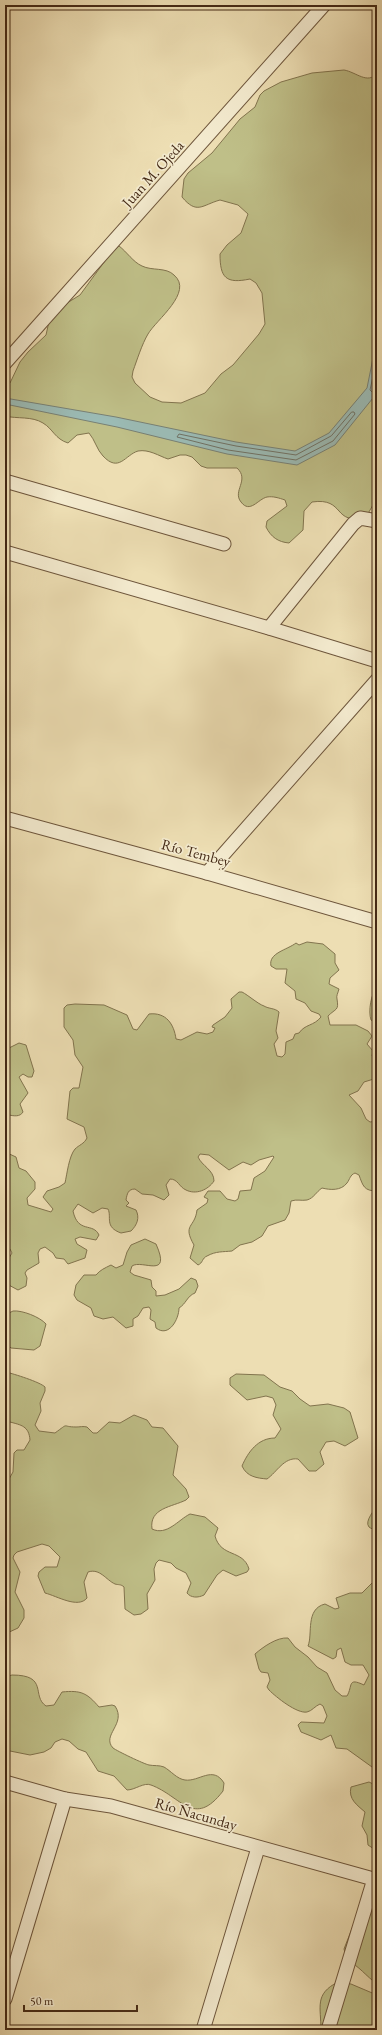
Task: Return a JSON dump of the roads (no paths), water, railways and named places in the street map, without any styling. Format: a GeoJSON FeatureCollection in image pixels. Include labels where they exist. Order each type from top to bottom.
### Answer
{"type":"FeatureCollection","features":[{"type":"Feature","properties":{"kind":"street","name":"Juan M. Ojeda"},"geometry":{"type":"LineString","coordinates":[[5,363],[324,5]]}},
{"type":"Feature","properties":{"kind":"street"},"geometry":{"type":"LineString","coordinates":[[5,481],[224,544]]}},
{"type":"Feature","properties":{"kind":"street"},"geometry":{"type":"LineString","coordinates":[[269,628],[353,524],[360,518],[377,521]]}},
{"type":"Feature","properties":{"kind":"street"},"geometry":{"type":"LineString","coordinates":[[5,552],[269,628],[377,661]]}},
{"type":"Feature","properties":{"kind":"street"},"geometry":{"type":"LineString","coordinates":[[207,873],[377,680]]}},
{"type":"Feature","properties":{"kind":"street","name":"Río Tembey"},"geometry":{"type":"LineString","coordinates":[[5,818],[207,873],[377,922]]}},
{"type":"Feature","properties":{"kind":"street","name":"Río Ñacunday"},"geometry":{"type":"LineString","coordinates":[[5,1782],[65,1799],[111,1806],[375,1880]]}},
{"type":"Feature","properties":{"kind":"street"},"geometry":{"type":"LineString","coordinates":[[5,1999],[65,1799]]}},
{"type":"Feature","properties":{"kind":"street"},"geometry":{"type":"LineString","coordinates":[[203,2030],[258,1848]]}},
{"type":"Feature","properties":{"kind":"street"},"geometry":{"type":"LineString","coordinates":[[328,2030],[375,1880]]}},
{"type":"Feature","properties":{"kind":"water"},"geometry":{"type":"Polygon","coordinates":[[[377,338],[377,393],[335,445],[297,465],[227,454],[117,427],[5,404],[5,398],[116,417],[236,442],[295,451],[329,433],[367,388],[377,338]]]}}]}
